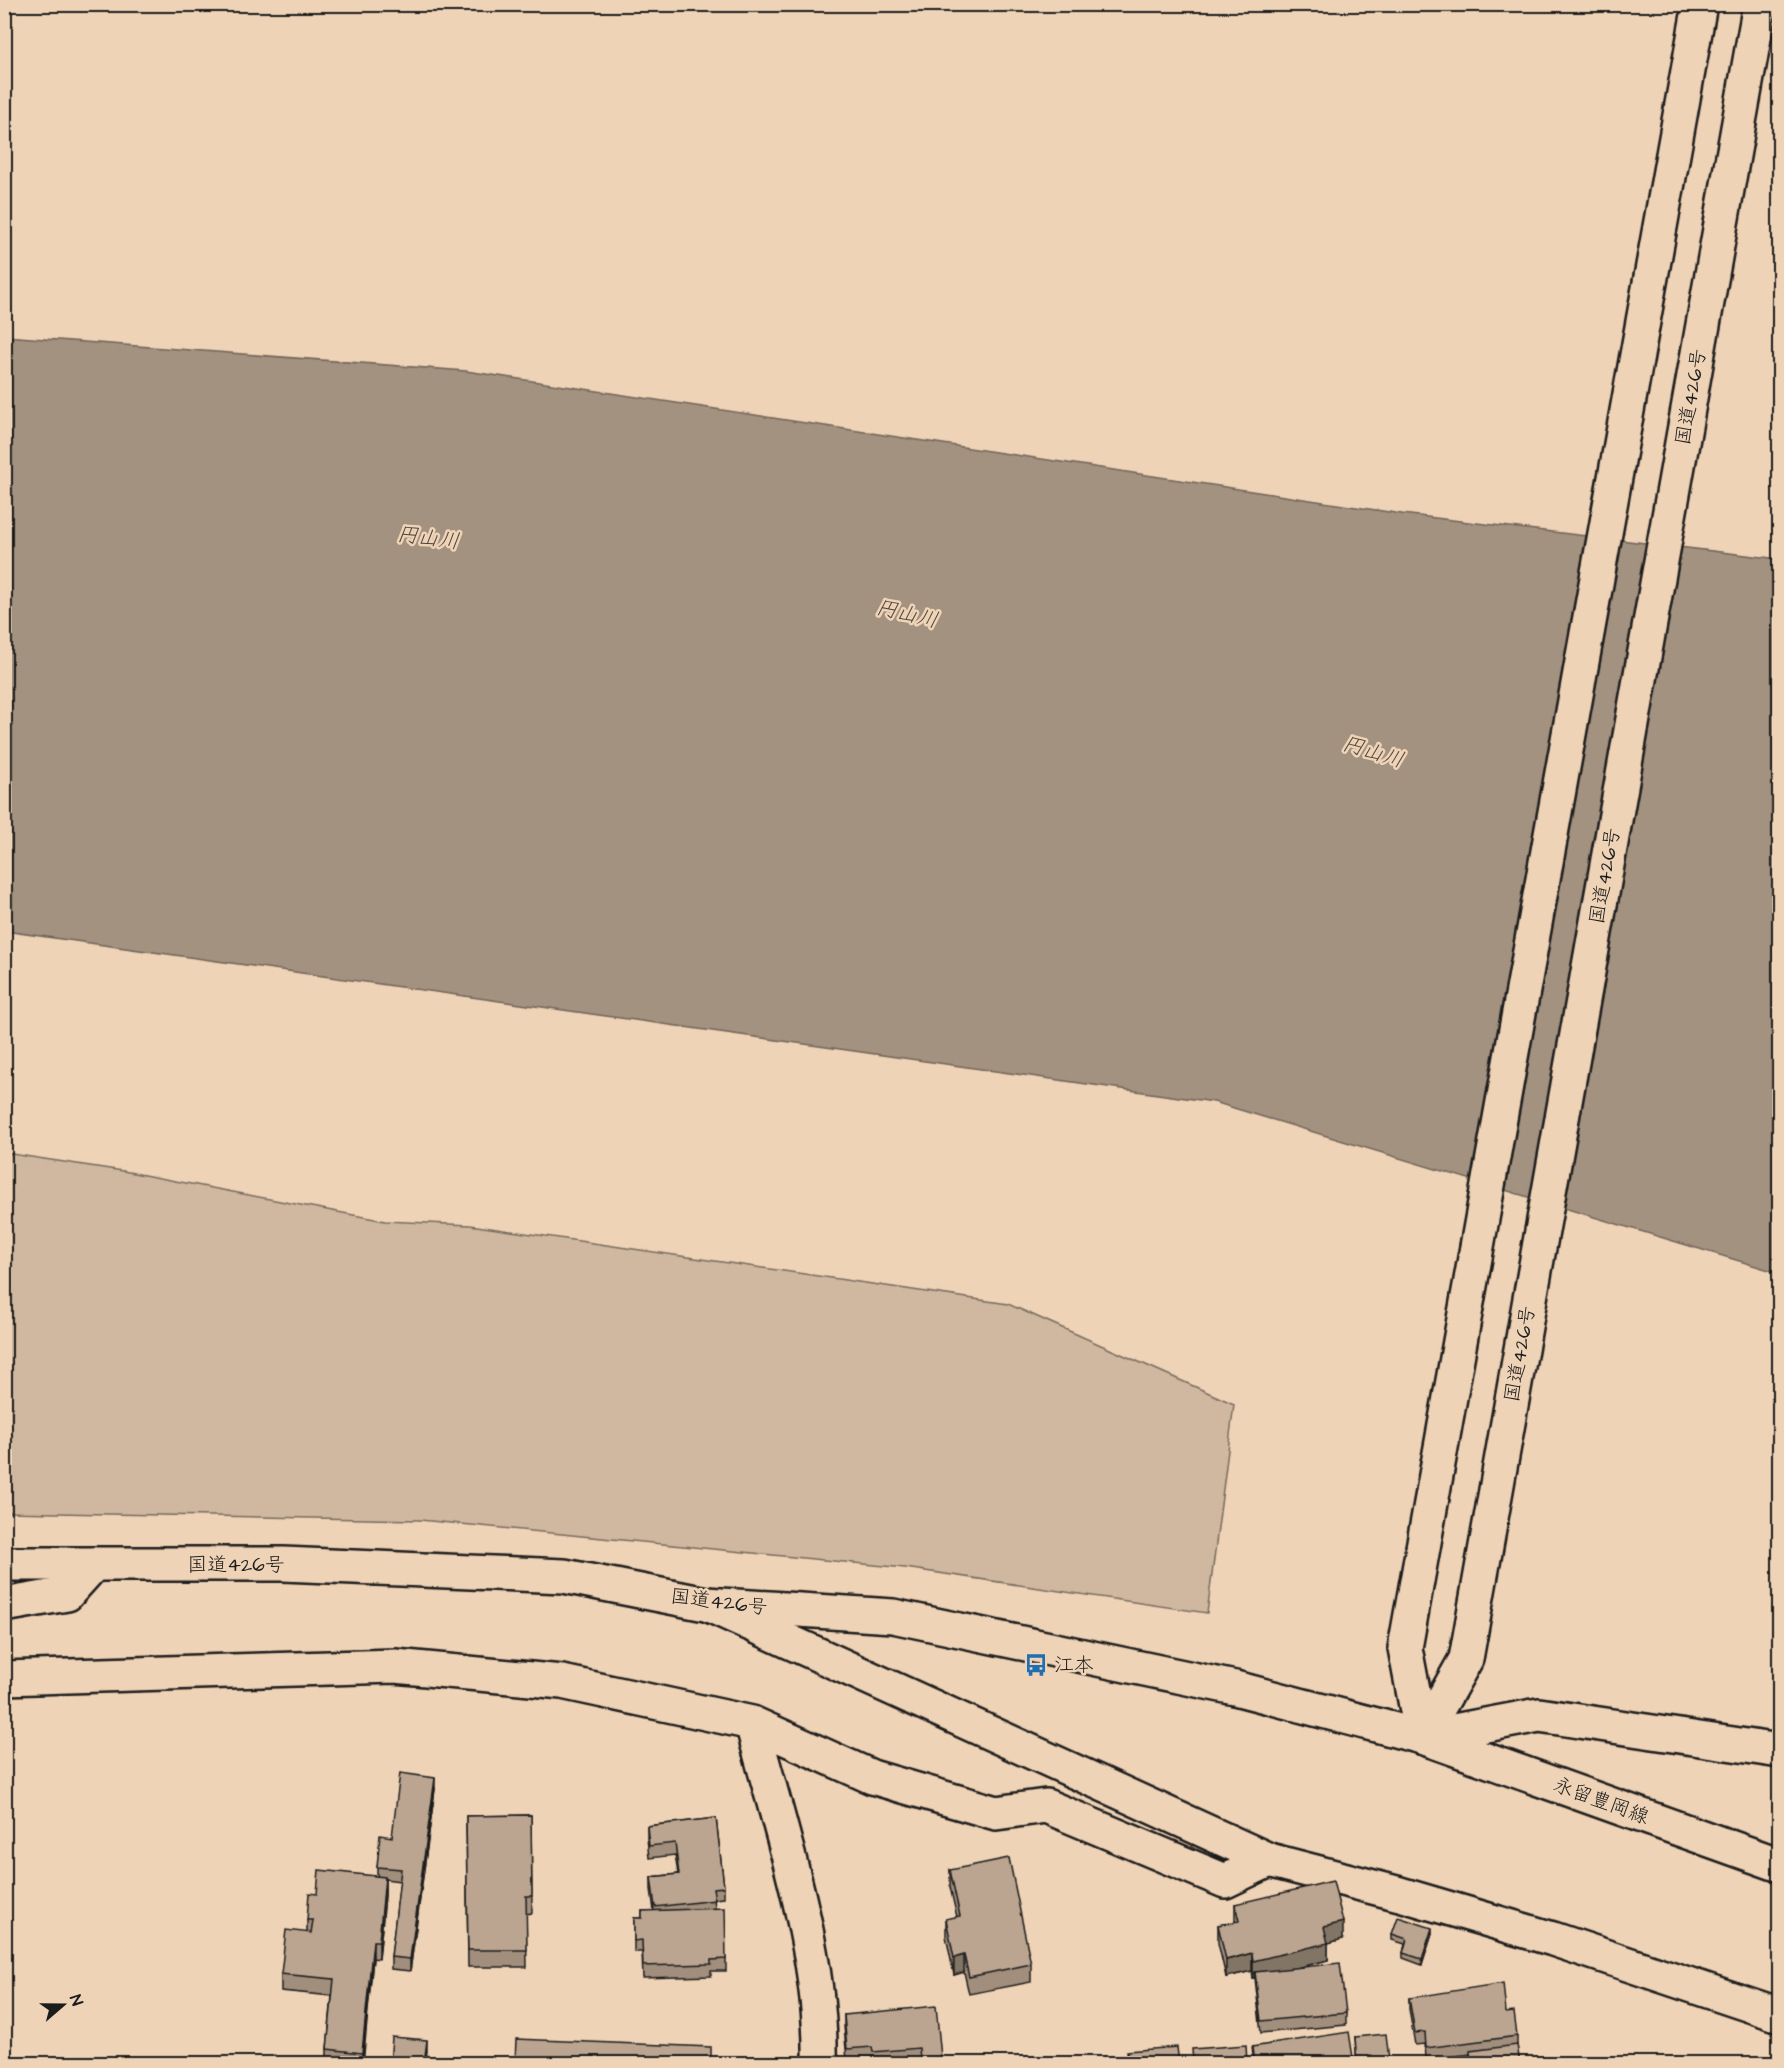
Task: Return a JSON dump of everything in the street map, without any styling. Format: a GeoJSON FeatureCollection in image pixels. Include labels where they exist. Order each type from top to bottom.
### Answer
{"type":"FeatureCollection","features":[{"type":"Feature","properties":{"kind":"main road"},"geometry":{"type":"LineString","coordinates":[[1700,4],[1405,1648],[1422,1737],[1539,1715],[1779,1751]]}},
{"type":"Feature","properties":{"kind":"main road","name":"国道426号"},"geometry":{"type":"LineString","coordinates":[[4,1564],[283,1564],[564,1576],[706,1604],[893,1616],[1235,1689],[1422,1737],[1466,1659],[1760,4]]}},
{"type":"Feature","properties":{"kind":"main road"},"geometry":{"type":"LineString","coordinates":[[4,1605],[67,1594],[94,1564]]}},
{"type":"Feature","properties":{"kind":"main road"},"geometry":{"type":"LineString","coordinates":[[706,1604],[1269,1860],[1400,1894],[1553,1939],[1779,2015]]}},
{"type":"Feature","properties":{"kind":"main road"},"geometry":{"type":"LineString","coordinates":[[4,1677],[395,1666],[562,1682],[752,1723],[872,1777],[996,1813],[1046,1806],[1225,1881],[1269,1860]]}},
{"type":"Feature","properties":{"kind":"main road"},"geometry":{"type":"LineString","coordinates":[[752,1723],[808,1944],[821,2032],[820,2064]]}},
{"type":"Feature","properties":{"kind":"main road","name":"永留豊岡線"},"geometry":{"type":"LineString","coordinates":[[1422,1737],[1779,1865]]}},
{"type":"Feature","properties":{"kind":"shaded area"},"geometry":{"type":"Polygon","coordinates":[[[5,1153],[123,1171],[385,1221],[470,1225],[1008,1304],[1234,1404],[1207,1613],[905,1568],[420,1520],[5,1512],[5,1153]]]}},
{"type":"Feature","properties":{"kind":"water","name":"円山川"},"geometry":{"type":"Polygon","coordinates":[[[5,336],[466,371],[1402,514],[1779,559],[1779,1273],[1214,1102],[5,931],[5,336]]]}},
{"type":"Feature","properties":{"kind":"building"},"geometry":{"type":"Polygon","coordinates":[[[400,1773],[435,1778],[410,1959],[391,1957],[401,1869],[377,1867],[380,1835],[392,1837],[400,1773]]]}},
{"type":"Feature","properties":{"kind":"building"},"geometry":{"type":"Polygon","coordinates":[[[531,1815],[532,1896],[526,1896],[527,1950],[468,1950],[466,1816],[531,1815]]]}},
{"type":"Feature","properties":{"kind":"building"},"geometry":{"type":"Polygon","coordinates":[[[716,1818],[724,1887],[713,1888],[715,1900],[655,1907],[651,1877],[679,1874],[675,1843],[649,1846],[647,1826],[716,1818]]]}},
{"type":"Feature","properties":{"kind":"building"},"geometry":{"type":"Polygon","coordinates":[[[1009,1858],[1031,1964],[969,1977],[964,1955],[954,1958],[946,1919],[960,1916],[950,1870],[1009,1858]]]}},
{"type":"Feature","properties":{"kind":"building"},"geometry":{"type":"Polygon","coordinates":[[[319,1870],[385,1877],[379,1941],[373,1941],[362,2053],[327,2049],[334,1979],[281,1974],[286,1930],[311,1933],[313,1920],[307,1920],[309,1893],[317,1894],[319,1870]]]}},
{"type":"Feature","properties":{"kind":"building"},"geometry":{"type":"Polygon","coordinates":[[[1333,1881],[1343,1922],[1324,1927],[1328,1943],[1253,1961],[1252,1953],[1226,1960],[1218,1925],[1239,1921],[1235,1904],[1333,1881]]]}},
{"type":"Feature","properties":{"kind":"building"},"geometry":{"type":"Polygon","coordinates":[[[725,1908],[726,1959],[711,1960],[711,1964],[643,1966],[642,1940],[634,1941],[634,1918],[642,1918],[642,1911],[725,1908]]]}},
{"type":"Feature","properties":{"kind":"building"},"geometry":{"type":"Polygon","coordinates":[[[1398,1917],[1432,1928],[1422,1959],[1403,1953],[1407,1939],[1392,1934],[1398,1917]]]}},
{"type":"Feature","properties":{"kind":"building"},"geometry":{"type":"Polygon","coordinates":[[[1340,1963],[1346,2013],[1261,2021],[1255,1972],[1340,1963]]]}},
{"type":"Feature","properties":{"kind":"building"},"geometry":{"type":"Polygon","coordinates":[[[1503,1983],[1506,2013],[1514,2012],[1517,2036],[1426,2048],[1425,2032],[1415,2033],[1409,1998],[1503,1983]]]}},
{"type":"Feature","properties":{"kind":"building"},"geometry":{"type":"Polygon","coordinates":[[[936,2006],[941,2057],[920,2059],[919,2048],[873,2052],[872,2047],[847,2049],[844,2015],[936,2006]]]}},
{"type":"Feature","properties":{"kind":"building"},"geometry":{"type":"Polygon","coordinates":[[[1349,2032],[1354,2064],[1254,2064],[1252,2047],[1349,2032]]]}},
{"type":"Feature","properties":{"kind":"building"},"geometry":{"type":"Polygon","coordinates":[[[1386,2034],[1389,2060],[1357,2063],[1355,2037],[1386,2034]]]}},
{"type":"Feature","properties":{"kind":"building"},"geometry":{"type":"Polygon","coordinates":[[[392,2037],[427,2040],[424,2064],[390,2064],[392,2037]]]}},
{"type":"Feature","properties":{"kind":"building"},"geometry":{"type":"Polygon","coordinates":[[[516,2039],[711,2047],[711,2064],[515,2064],[516,2039]]]}},
{"type":"Feature","properties":{"kind":"building"},"geometry":{"type":"Polygon","coordinates":[[[1246,2045],[1247,2064],[1193,2064],[1192,2049],[1246,2045]]]}},
{"type":"Feature","properties":{"kind":"building"},"geometry":{"type":"Polygon","coordinates":[[[1517,2045],[1520,2064],[1471,2064],[1470,2051],[1517,2045]]]}},
{"type":"Feature","properties":{"kind":"building"},"geometry":{"type":"Polygon","coordinates":[[[1177,2047],[1179,2064],[1128,2064],[1127,2051],[1177,2047]]]}},
{"type":"Feature","properties":{"kind":"place","name":"江本"},"geometry":{"type":"Point","coordinates":[1036,1665]}}]}
